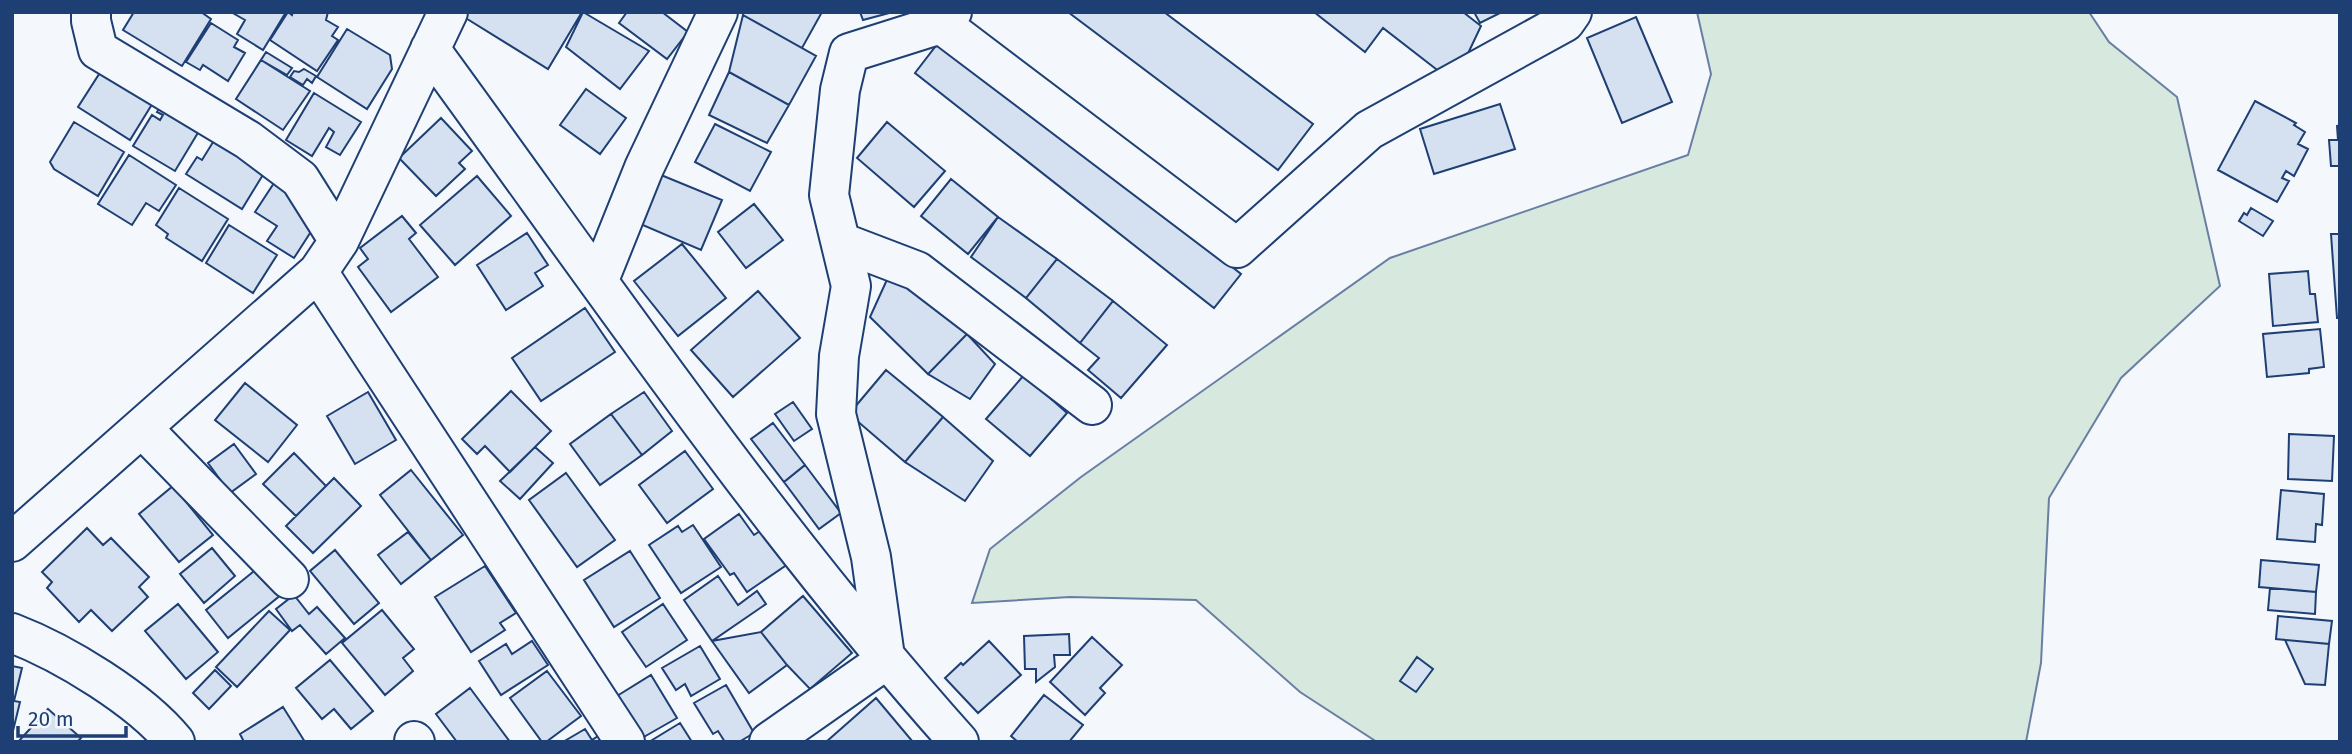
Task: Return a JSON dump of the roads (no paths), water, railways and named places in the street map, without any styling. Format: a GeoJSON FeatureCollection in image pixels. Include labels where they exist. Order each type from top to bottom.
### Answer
{"type":"FeatureCollection","features":[{"type":"Feature","properties":{"kind":"street"},"geometry":{"type":"LineString","coordinates":[[12,542],[318,272],[339,241],[448,12]]}},
{"type":"Feature","properties":{"kind":"street"},"geometry":{"type":"LineString","coordinates":[[599,280],[644,168],[718,12]]}},
{"type":"Feature","properties":{"kind":"street"},"geometry":{"type":"LineString","coordinates":[[886,660],[871,557],[836,414],[839,356],[851,286],[829,195],[840,90],[849,54],[946,18],[1237,248],[1369,130],[1565,22],[1572,12]]}},
{"type":"Feature","properties":{"kind":"street"},"geometry":{"type":"LineString","coordinates":[[93,15],[98,50],[248,140],[300,179],[339,241]]}},
{"type":"Feature","properties":{"kind":"street"},"geometry":{"type":"LineString","coordinates":[[430,49],[714,439],[886,660],[959,742]]}},
{"type":"Feature","properties":{"kind":"street"},"geometry":{"type":"LineString","coordinates":[[841,242],[917,271],[1092,405]]}},
{"type":"Feature","properties":{"kind":"street"},"geometry":{"type":"LineString","coordinates":[[318,272],[625,742]]}},
{"type":"Feature","properties":{"kind":"street"},"geometry":{"type":"LineString","coordinates":[[142,428],[289,579]]}},
{"type":"Feature","properties":{"kind":"street"},"geometry":{"type":"LineString","coordinates":[[12,633],[100,678],[165,729],[175,742]]}},
{"type":"Feature","properties":{"kind":"street"},"geometry":{"type":"LineString","coordinates":[[769,742],[886,660]]}}]}
